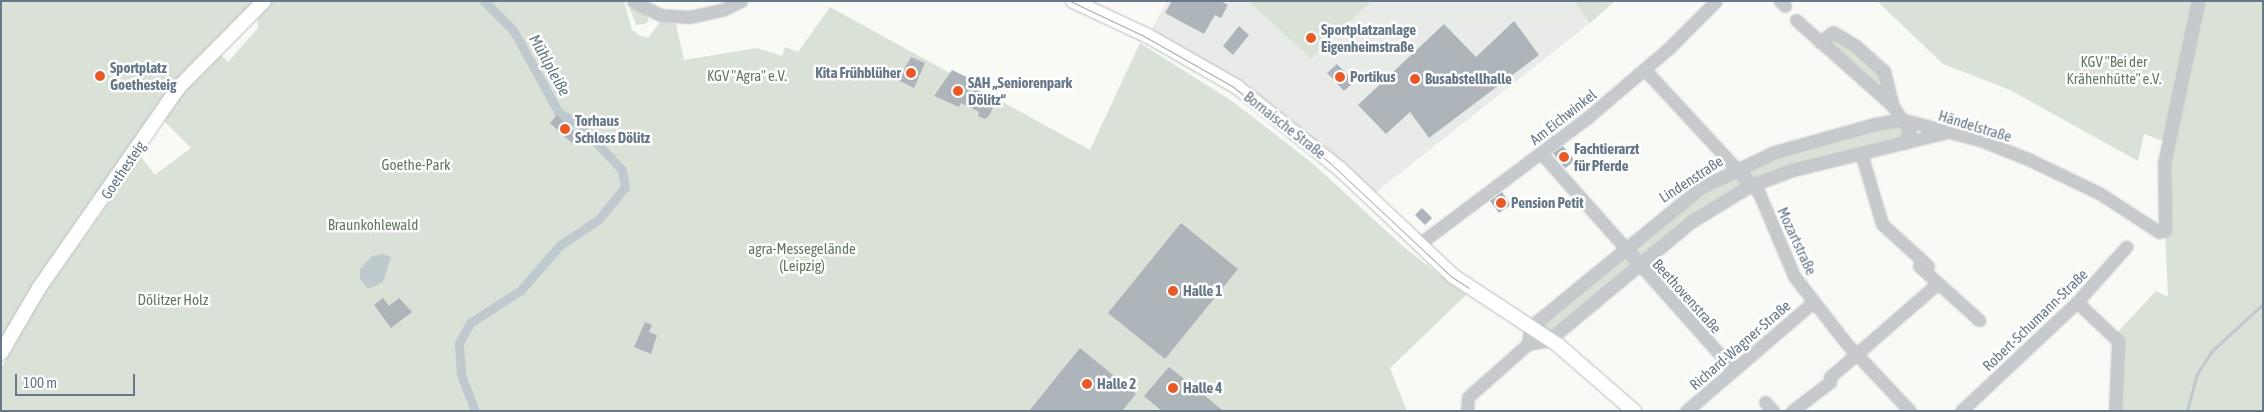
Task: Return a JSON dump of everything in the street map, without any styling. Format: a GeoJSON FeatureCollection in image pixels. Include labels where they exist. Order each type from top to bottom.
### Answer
{"type":"FeatureCollection","features":[{"type":"Feature","properties":{"kind":"main road","name":"Goethesteig"},"geometry":{"type":"LineString","coordinates":[[1,353],[39,288],[178,88],[264,1]]}},
{"type":"Feature","properties":{"kind":"main road","name":"Bornaische Straße"},"geometry":{"type":"LineString","coordinates":[[1074,1],[1148,36],[1237,87],[1330,160],[1419,244],[1469,288],[1549,340],[1634,411]]}},
{"type":"Feature","properties":{"kind":"street"},"geometry":{"type":"LineString","coordinates":[[633,1],[661,14],[689,17],[722,10],[741,1]]}},
{"type":"Feature","properties":{"kind":"street","name":"Am Eichwinkel"},"geometry":{"type":"LineString","coordinates":[[1419,244],[1541,153],[1644,70],[1716,1]]}},
{"type":"Feature","properties":{"kind":"street","name":"Händelstraße"},"geometry":{"type":"LineString","coordinates":[[1901,119],[1944,133],[1980,140],[2028,159],[2099,193],[2159,232],[2165,230],[2164,163],[2198,1]]}},
{"type":"Feature","properties":{"kind":"street"},"geometry":{"type":"LineString","coordinates":[[1796,20],[1892,106],[1910,130],[1905,143]]}},
{"type":"Feature","properties":{"kind":"street"},"geometry":{"type":"LineString","coordinates":[[1820,42],[1833,32],[1855,45],[1884,70],[1892,106]]}},
{"type":"Feature","properties":{"kind":"street","name":"Mozartstraße"},"geometry":{"type":"LineString","coordinates":[[1644,70],[1734,169],[1759,193],[1794,276],[1813,302],[1857,354],[1910,411]]}},
{"type":"Feature","properties":{"kind":"street","name":"Lindenstraße"},"geometry":{"type":"LineString","coordinates":[[1530,327],[1678,203],[1734,169],[1774,152],[1901,119]]}},
{"type":"Feature","properties":{"kind":"street"},"geometry":{"type":"LineString","coordinates":[[1467,411],[1468,397],[1528,344],[1549,340],[1691,222],[1750,186],[1793,170],[1944,133]]}},
{"type":"Feature","properties":{"kind":"street","name":"Beethovenstraße"},"geometry":{"type":"LineString","coordinates":[[1541,153],[1638,265],[1734,370]]}},
{"type":"Feature","properties":{"kind":"street"},"geometry":{"type":"LineString","coordinates":[[1861,153],[1882,224],[1938,283],[1979,320]]}},
{"type":"Feature","properties":{"kind":"street","name":"Robert-Schumann-Straße"},"geometry":{"type":"LineString","coordinates":[[1961,411],[2077,302],[2126,246]]}},
{"type":"Feature","properties":{"kind":"street"},"geometry":{"type":"LineString","coordinates":[[1792,411],[1830,382],[1830,377],[1938,283]]}},
{"type":"Feature","properties":{"kind":"street","name":"Richard-Wagner-Straße"},"geometry":{"type":"LineString","coordinates":[[1686,411],[1813,302]]}},
{"type":"Feature","properties":{"kind":"street"},"geometry":{"type":"LineString","coordinates":[[2077,302],[2118,341],[2115,411]]}},
{"type":"Feature","properties":{"kind":"street"},"geometry":{"type":"LineString","coordinates":[[1528,344],[1530,327]]}},
{"type":"Feature","properties":{"kind":"shaded area"},"geometry":{"type":"Polygon","coordinates":[[[1167,1],[1248,1],[1311,59],[1372,1],[1574,1],[1590,23],[1370,197],[1237,87],[1148,36],[1167,1]]]}},
{"type":"Feature","properties":{"kind":"shaded area"},"geometry":{"type":"Polygon","coordinates":[[[383,254],[391,257],[383,282],[368,289],[360,279],[360,269],[372,256],[383,254]]]}},
{"type":"Feature","properties":{"kind":"green space","name":"Sportplatz Goethesteig"},"geometry":{"type":"Polygon","coordinates":[[[1,1],[254,1],[169,88],[1,343],[1,1]]]}},
{"type":"Feature","properties":{"kind":"green space"},"geometry":{"type":"Polygon","coordinates":[[[264,1],[624,1],[632,30],[639,35],[648,38],[660,22],[676,24],[684,60],[757,48],[782,56],[785,47],[798,52],[830,7],[1090,150],[1140,43],[1232,101],[1311,162],[1405,248],[1466,295],[1390,368],[1407,411],[1,411],[1,368],[41,298],[141,157],[155,175],[191,148],[159,116],[217,51],[228,62],[258,28],[257,10],[264,1]]]}},
{"type":"Feature","properties":{"kind":"green space","name":"Sportplatzanlage Eigenheimstraße"},"geometry":{"type":"Polygon","coordinates":[[[1248,1],[1372,1],[1311,59],[1248,1]]]}},
{"type":"Feature","properties":{"kind":"green space"},"geometry":{"type":"Polygon","coordinates":[[[1574,1],[1615,1],[1590,23],[1574,1]]]}},
{"type":"Feature","properties":{"kind":"green space","name":"KGV \"Bei der Krähenhütte\" e.V."},"geometry":{"type":"Polygon","coordinates":[[[1877,1],[2263,1],[2263,411],[2115,411],[2115,335],[2156,291],[2168,297],[2165,230],[2169,143],[2144,134],[2138,161],[2010,90],[1943,64],[1877,1]]]}},
{"type":"Feature","properties":{"kind":"green space"},"geometry":{"type":"Polygon","coordinates":[[[629,7],[645,12],[649,20],[645,24],[636,25],[629,7]]]}},
{"type":"Feature","properties":{"kind":"green space"},"geometry":{"type":"Polygon","coordinates":[[[1830,33],[1884,71],[1892,97],[1820,42],[1830,33]]]}},
{"type":"Feature","properties":{"kind":"green space"},"geometry":{"type":"Polygon","coordinates":[[[1901,119],[1909,136],[1837,159],[1717,205],[1549,340],[1530,327],[1623,248],[1734,169],[1901,119]]]}},
{"type":"Feature","properties":{"kind":"building"},"geometry":{"type":"Polygon","coordinates":[[[1172,1],[1221,1],[1228,5],[1221,18],[1215,15],[1204,34],[1165,13],[1172,1]]]}},
{"type":"Feature","properties":{"kind":"building"},"geometry":{"type":"Polygon","coordinates":[[[1514,21],[1539,55],[1429,138],[1410,112],[1386,134],[1358,105],[1444,24],[1476,57],[1514,21]]]}},
{"type":"Feature","properties":{"kind":"building"},"geometry":{"type":"Polygon","coordinates":[[[1239,26],[1249,35],[1233,55],[1223,46],[1239,26]]]}},
{"type":"Feature","properties":{"kind":"building","name":"Kita Frühblüher"},"geometry":{"type":"Polygon","coordinates":[[[911,57],[925,63],[914,88],[898,80],[911,57]]]}},
{"type":"Feature","properties":{"kind":"building","name":"Portikus"},"geometry":{"type":"Polygon","coordinates":[[[1337,64],[1354,82],[1344,91],[1327,73],[1337,64]]]}},
{"type":"Feature","properties":{"kind":"building","name":"SAH „Seniorenpark Dölitz“"},"geometry":{"type":"Polygon","coordinates":[[[952,70],[971,79],[968,86],[997,99],[989,116],[985,119],[978,116],[979,112],[961,103],[959,107],[934,96],[952,70]]]}},
{"type":"Feature","properties":{"kind":"building","name":"Torhaus Schloss Dölitz"},"geometry":{"type":"Polygon","coordinates":[[[557,115],[579,136],[572,143],[550,123],[557,115]]]}},
{"type":"Feature","properties":{"kind":"building","name":"Fachtierarzt für Pferde"},"geometry":{"type":"Polygon","coordinates":[[[1563,146],[1575,161],[1565,168],[1553,153],[1563,146]]]}},
{"type":"Feature","properties":{"kind":"building","name":"Pension Petit"},"geometry":{"type":"Polygon","coordinates":[[[1502,192],[1511,205],[1499,213],[1490,201],[1502,192]]]}},
{"type":"Feature","properties":{"kind":"building"},"geometry":{"type":"Polygon","coordinates":[[[1422,208],[1432,218],[1425,225],[1415,215],[1422,208]]]}},
{"type":"Feature","properties":{"kind":"building","name":"Halle 1"},"geometry":{"type":"Polygon","coordinates":[[[1181,223],[1238,269],[1165,359],[1108,313],[1181,223]]]}},
{"type":"Feature","properties":{"kind":"building"},"geometry":{"type":"Polygon","coordinates":[[[383,298],[389,306],[399,298],[412,312],[391,328],[374,305],[383,298]]]}},
{"type":"Feature","properties":{"kind":"building"},"geometry":{"type":"Polygon","coordinates":[[[645,322],[652,325],[649,332],[657,335],[651,354],[634,347],[645,322]]]}},
{"type":"Feature","properties":{"kind":"building","name":"Halle 2"},"geometry":{"type":"Polygon","coordinates":[[[1080,348],[1136,394],[1122,411],[1029,411],[1080,348]]]}},
{"type":"Feature","properties":{"kind":"building","name":"Halle 4"},"geometry":{"type":"Polygon","coordinates":[[[1169,367],[1223,411],[1162,411],[1144,396],[1169,367]]]}},
{"type":"Feature","properties":{"kind":"waterway","name":"Mühlpleiße"},"geometry":{"type":"LineString","coordinates":[[475,411],[461,374],[459,343],[470,323],[521,290],[559,246],[599,219],[625,187],[622,170],[580,125],[559,113],[513,30],[484,1]]}},
{"type":"Feature","properties":{"kind":"waterway"},"geometry":{"type":"LineString","coordinates":[[2187,411],[2197,374],[2212,351],[2263,304]]}},
{"type":"Feature","properties":{"kind":"tram line"},"geometry":{"type":"LineString","coordinates":[[1070,1],[1142,35],[1232,86],[1329,162],[1452,277],[1469,288]]}},
{"type":"Feature","properties":{"kind":"place","name":"Sportplatzanlage Eigenheimstraße"},"geometry":{"type":"Point","coordinates":[1311,38]}},
{"type":"Feature","properties":{"kind":"place","name":"Kita Frühblüher"},"geometry":{"type":"Point","coordinates":[911,73]}},
{"type":"Feature","properties":{"kind":"place","name":"Sportplatz Goethesteig"},"geometry":{"type":"Point","coordinates":[100,76]}},
{"type":"Feature","properties":{"kind":"place","name":"Portikus"},"geometry":{"type":"Point","coordinates":[1340,77]}},
{"type":"Feature","properties":{"kind":"place","name":"Busabstellhalle"},"geometry":{"type":"Point","coordinates":[1415,79]}},
{"type":"Feature","properties":{"kind":"place","name":"SAH „Seniorenpark Dölitz“"},"geometry":{"type":"Point","coordinates":[958,91]}},
{"type":"Feature","properties":{"kind":"place","name":"Torhaus Schloss Dölitz"},"geometry":{"type":"Point","coordinates":[565,129]}},
{"type":"Feature","properties":{"kind":"place","name":"Fachtierarzt für Pferde"},"geometry":{"type":"Point","coordinates":[1564,157]}},
{"type":"Feature","properties":{"kind":"place","name":"Pension Petit"},"geometry":{"type":"Point","coordinates":[1501,203]}},
{"type":"Feature","properties":{"kind":"place","name":"Halle 1"},"geometry":{"type":"Point","coordinates":[1173,291]}},
{"type":"Feature","properties":{"kind":"place","name":"Halle 2"},"geometry":{"type":"Point","coordinates":[1087,384]}},
{"type":"Feature","properties":{"kind":"place","name":"Halle 4"},"geometry":{"type":"Point","coordinates":[1173,388]}},
{"type":"Feature","properties":{"kind":"park label","name":"KGV \"Agra\" e.V."},"geometry":{"type":"Point","coordinates":[747,76]}},
{"type":"Feature","properties":{"kind":"park label","name":"Goethe-Park"},"geometry":{"type":"Point","coordinates":[416,165]}},
{"type":"Feature","properties":{"kind":"park label","name":"Braunkohlewald"},"geometry":{"type":"Point","coordinates":[373,225]}},
{"type":"Feature","properties":{"kind":"park label","name":"agra-Messegelände (Leipzig)"},"geometry":{"type":"Point","coordinates":[802,256]}},
{"type":"Feature","properties":{"kind":"park label","name":"Dölitzer Holz"},"geometry":{"type":"Point","coordinates":[173,300]}}]}
